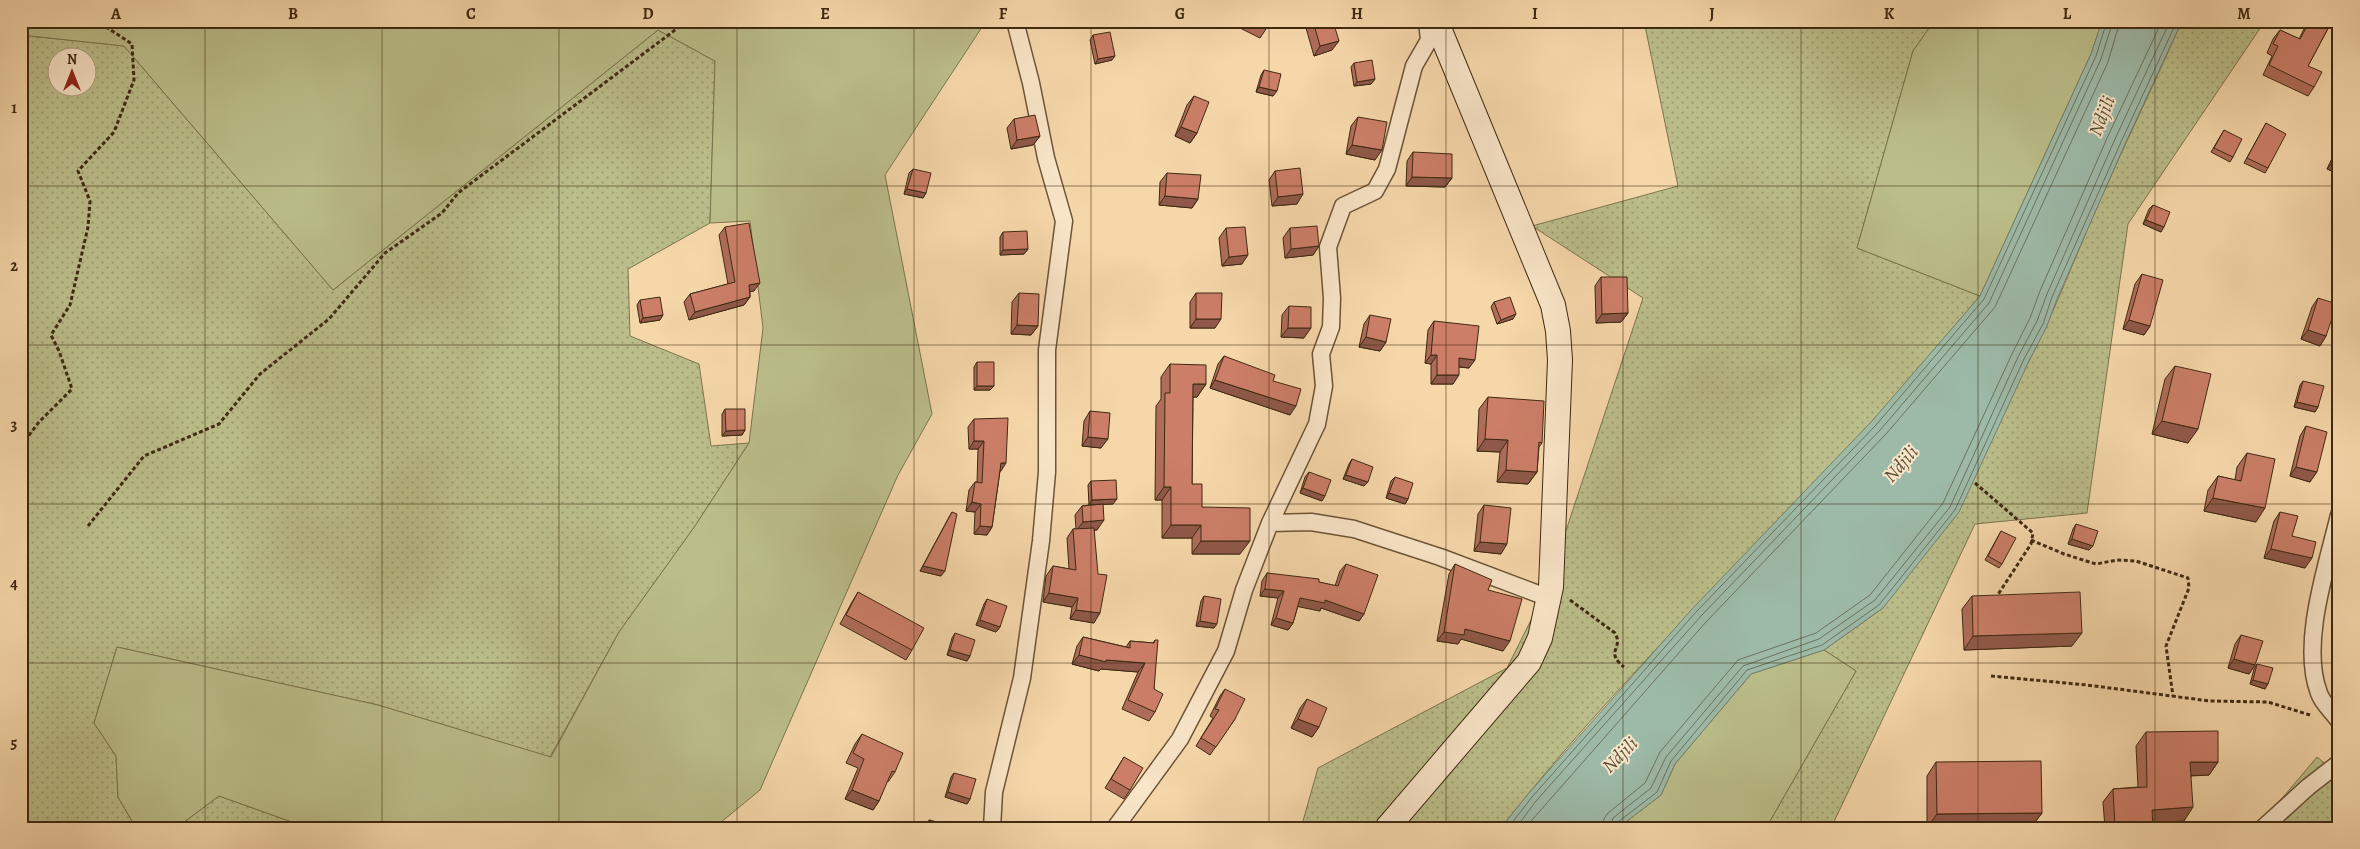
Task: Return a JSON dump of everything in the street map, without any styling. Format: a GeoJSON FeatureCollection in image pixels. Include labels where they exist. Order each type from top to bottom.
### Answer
{"type":"FeatureCollection","features":[{"type":"Feature","properties":{"kind":"street"},"geometry":{"type":"LineString","coordinates":[[992,828],[994,792],[1022,678],[1041,541],[1047,472],[1047,350],[1064,222],[1046,158],[1031,83],[1015,21]]}},
{"type":"Feature","properties":{"kind":"street"},"geometry":{"type":"LineString","coordinates":[[1115,828],[1180,739],[1226,651],[1244,590],[1270,524],[1317,424],[1324,386],[1321,354],[1331,327],[1332,298],[1328,247],[1343,206],[1375,191],[1387,169],[1414,66],[1429,40],[1427,21]]}},
{"type":"Feature","properties":{"kind":"street"},"geometry":{"type":"LineString","coordinates":[[1387,828],[1529,662],[1540,638],[1550,593],[1560,360],[1558,331],[1553,305],[1436,21]]}},
{"type":"Feature","properties":{"kind":"street"},"geometry":{"type":"LineString","coordinates":[[2339,515],[2311,642],[2312,672],[2319,696],[2339,721]]}},
{"type":"Feature","properties":{"kind":"street"},"geometry":{"type":"LineString","coordinates":[[1270,524],[1311,522],[1354,529],[1550,593]]}},
{"type":"Feature","properties":{"kind":"street"},"geometry":{"type":"LineString","coordinates":[[2263,828],[2339,763]]}},
{"type":"Feature","properties":{"kind":"path"},"geometry":{"type":"LineString","coordinates":[[21,446],[39,422],[72,389],[52,335],[70,305],[88,227],[90,201],[78,171],[114,132],[134,80],[132,44],[97,21]]}},
{"type":"Feature","properties":{"kind":"path"},"geometry":{"type":"LineString","coordinates":[[88,526],[144,456],[219,424],[260,374],[328,319],[385,253],[442,213],[458,193],[687,21]]}},
{"type":"Feature","properties":{"kind":"path"},"geometry":{"type":"LineString","coordinates":[[1975,483],[2032,533],[2031,544],[1997,597]]}},
{"type":"Feature","properties":{"kind":"path"},"geometry":{"type":"LineString","coordinates":[[2032,540],[2064,554],[2096,564],[2117,560],[2136,561],[2188,578],[2189,588],[2166,646],[2173,696]]}},
{"type":"Feature","properties":{"kind":"path"},"geometry":{"type":"LineString","coordinates":[[1550,593],[1615,633],[1618,642],[1614,652],[1615,659],[1624,667]]}},
{"type":"Feature","properties":{"kind":"path"},"geometry":{"type":"LineString","coordinates":[[1991,676],[2210,701],[2268,702],[2316,717]]}},
{"type":"Feature","properties":{"kind":"green space"},"geometry":{"type":"Polygon","coordinates":[[[21,21],[986,21],[885,175],[932,414],[898,475],[760,790],[714,828],[302,828],[303,826],[219,796],[176,828],[136,828],[118,797],[116,756],[94,723],[117,647],[378,705],[551,757],[619,632],[695,526],[749,443],[763,328],[750,221],[710,223],[715,61],[658,30],[333,290],[124,46],[21,35],[21,21]]]}},
{"type":"Feature","properties":{"kind":"green space"},"geometry":{"type":"Polygon","coordinates":[[[1644,21],[1934,21],[1913,51],[1857,248],[1980,296],[1872,421],[1589,722],[1501,828],[1301,828],[1318,768],[1507,668],[1547,588],[1643,298],[1532,226],[1678,186],[1644,21]]]}},
{"type":"Feature","properties":{"kind":"green space"},"geometry":{"type":"Polygon","coordinates":[[[1934,21],[2102,21],[2091,54],[1980,296],[1857,248],[1913,51],[1934,21]]]}},
{"type":"Feature","properties":{"kind":"green space"},"geometry":{"type":"Polygon","coordinates":[[[2182,21],[2265,21],[2128,224],[2087,513],[1975,524],[1831,828],[1766,828],[1856,671],[1824,650],[1883,608],[2029,361],[2182,21]]]}},
{"type":"Feature","properties":{"kind":"green space"},"geometry":{"type":"Polygon","coordinates":[[[658,30],[715,61],[710,223],[628,269],[630,336],[699,364],[711,446],[749,443],[695,526],[619,632],[550,757],[378,705],[117,647],[94,723],[116,756],[118,797],[136,828],[21,828],[21,35],[124,46],[333,290],[658,30]]]}},
{"type":"Feature","properties":{"kind":"green space"},"geometry":{"type":"Polygon","coordinates":[[[1824,650],[1856,671],[1766,828],[1618,828],[1661,795],[1675,764],[1751,674],[1824,650]]]}},
{"type":"Feature","properties":{"kind":"green space"},"geometry":{"type":"Polygon","coordinates":[[[2317,757],[2339,775],[2339,828],[2257,828],[2317,757]]]}},
{"type":"Feature","properties":{"kind":"green space"},"geometry":{"type":"Polygon","coordinates":[[[219,796],[303,826],[176,828],[219,796]]]}},
{"type":"Feature","properties":{"kind":"water","name":"Ndjili"},"geometry":{"type":"Polygon","coordinates":[[[2102,21],[2182,21],[2125,144],[2047,326],[1959,512],[1883,608],[1824,650],[1751,674],[1675,764],[1661,795],[1618,828],[1501,828],[1528,794],[1692,609],[1872,421],[1980,296],[2091,54],[2102,21]]]}},
{"type":"Feature","properties":{"kind":"building"},"geometry":{"type":"Polygon","coordinates":[[[1251,21],[1270,21],[1266,29],[1251,21]]]}},
{"type":"Feature","properties":{"kind":"building"},"geometry":{"type":"Polygon","coordinates":[[[1313,21],[1333,21],[1339,41],[1320,46],[1313,21]]]}},
{"type":"Feature","properties":{"kind":"building"},"geometry":{"type":"Polygon","coordinates":[[[2310,21],[2332,21],[2308,66],[2322,72],[2314,87],[2269,65],[2278,46],[2273,44],[2280,30],[2300,39],[2310,21]]]}},
{"type":"Feature","properties":{"kind":"building"},"geometry":{"type":"Polygon","coordinates":[[[1110,32],[1115,56],[1098,59],[1093,35],[1110,32]]]}},
{"type":"Feature","properties":{"kind":"building"},"geometry":{"type":"Polygon","coordinates":[[[1372,60],[1375,79],[1357,82],[1354,63],[1372,60]]]}},
{"type":"Feature","properties":{"kind":"building"},"geometry":{"type":"Polygon","coordinates":[[[1264,70],[1281,74],[1277,91],[1259,87],[1264,70]]]}},
{"type":"Feature","properties":{"kind":"building"},"geometry":{"type":"Polygon","coordinates":[[[1194,96],[1209,102],[1197,133],[1181,127],[1194,96]]]}},
{"type":"Feature","properties":{"kind":"building"},"geometry":{"type":"Polygon","coordinates":[[[1035,115],[1040,136],[1017,140],[1014,119],[1035,115]]]}},
{"type":"Feature","properties":{"kind":"building"},"geometry":{"type":"Polygon","coordinates":[[[1358,117],[1387,122],[1382,150],[1352,145],[1358,117]]]}},
{"type":"Feature","properties":{"kind":"building"},"geometry":{"type":"Polygon","coordinates":[[[2266,123],[2286,134],[2268,168],[2247,158],[2266,123]]]}},
{"type":"Feature","properties":{"kind":"building"},"geometry":{"type":"Polygon","coordinates":[[[2224,130],[2242,139],[2233,157],[2214,148],[2224,130]]]}},
{"type":"Feature","properties":{"kind":"building"},"geometry":{"type":"Polygon","coordinates":[[[2337,149],[2339,150],[2339,167],[2331,164],[2337,149]]]}},
{"type":"Feature","properties":{"kind":"building"},"geometry":{"type":"Polygon","coordinates":[[[1413,152],[1452,154],[1452,178],[1412,177],[1413,152]]]}},
{"type":"Feature","properties":{"kind":"building"},"geometry":{"type":"Polygon","coordinates":[[[1300,168],[1303,194],[1278,197],[1275,171],[1300,168]]]}},
{"type":"Feature","properties":{"kind":"building"},"geometry":{"type":"Polygon","coordinates":[[[913,169],[931,173],[926,193],[907,189],[913,169]]]}},
{"type":"Feature","properties":{"kind":"building"},"geometry":{"type":"Polygon","coordinates":[[[1167,173],[1201,175],[1198,199],[1165,196],[1167,173]]]}},
{"type":"Feature","properties":{"kind":"building"},"geometry":{"type":"Polygon","coordinates":[[[2153,205],[2170,212],[2164,227],[2146,220],[2153,205]]]}},
{"type":"Feature","properties":{"kind":"building"},"geometry":{"type":"Polygon","coordinates":[[[749,223],[760,283],[749,285],[750,297],[695,312],[690,294],[735,282],[725,227],[749,223]]]}},
{"type":"Feature","properties":{"kind":"building"},"geometry":{"type":"Polygon","coordinates":[[[1317,226],[1319,246],[1291,249],[1290,228],[1317,226]]]}},
{"type":"Feature","properties":{"kind":"building"},"geometry":{"type":"Polygon","coordinates":[[[1245,227],[1248,255],[1229,257],[1226,228],[1245,227]]]}},
{"type":"Feature","properties":{"kind":"building"},"geometry":{"type":"Polygon","coordinates":[[[1027,231],[1028,249],[1003,250],[1003,232],[1027,231]]]}},
{"type":"Feature","properties":{"kind":"building"},"geometry":{"type":"Polygon","coordinates":[[[2142,274],[2163,280],[2150,326],[2129,320],[2142,274]]]}},
{"type":"Feature","properties":{"kind":"building"},"geometry":{"type":"Polygon","coordinates":[[[1601,277],[1627,277],[1628,313],[1602,314],[1601,277]]]}},
{"type":"Feature","properties":{"kind":"building"},"geometry":{"type":"Polygon","coordinates":[[[1019,293],[1039,294],[1038,326],[1017,325],[1019,293]]]}},
{"type":"Feature","properties":{"kind":"building"},"geometry":{"type":"Polygon","coordinates":[[[1196,293],[1222,293],[1221,319],[1196,319],[1196,293]]]}},
{"type":"Feature","properties":{"kind":"building"},"geometry":{"type":"Polygon","coordinates":[[[660,297],[663,315],[643,318],[640,300],[660,297]]]}},
{"type":"Feature","properties":{"kind":"building"},"geometry":{"type":"Polygon","coordinates":[[[1510,297],[1516,314],[1501,320],[1494,302],[1510,297]]]}},
{"type":"Feature","properties":{"kind":"building"},"geometry":{"type":"Polygon","coordinates":[[[2318,298],[2337,304],[2326,336],[2308,330],[2318,298]]]}},
{"type":"Feature","properties":{"kind":"building"},"geometry":{"type":"Polygon","coordinates":[[[1289,306],[1311,307],[1311,328],[1288,328],[1289,306]]]}},
{"type":"Feature","properties":{"kind":"building"},"geometry":{"type":"Polygon","coordinates":[[[1370,315],[1391,319],[1386,342],[1366,337],[1370,315]]]}},
{"type":"Feature","properties":{"kind":"building"},"geometry":{"type":"Polygon","coordinates":[[[1434,321],[1479,326],[1475,360],[1459,358],[1459,375],[1437,375],[1437,355],[1431,355],[1434,321]]]}},
{"type":"Feature","properties":{"kind":"building"},"geometry":{"type":"Polygon","coordinates":[[[1224,356],[1275,375],[1273,381],[1301,389],[1296,406],[1215,380],[1224,356]]]}},
{"type":"Feature","properties":{"kind":"building"},"geometry":{"type":"Polygon","coordinates":[[[977,362],[994,362],[994,386],[977,386],[977,362]]]}},
{"type":"Feature","properties":{"kind":"building"},"geometry":{"type":"Polygon","coordinates":[[[1170,364],[1206,365],[1206,384],[1193,384],[1192,484],[1202,484],[1202,507],[1250,508],[1250,541],[1201,541],[1201,525],[1171,525],[1171,487],[1164,487],[1165,393],[1170,393],[1170,364]]]}},
{"type":"Feature","properties":{"kind":"building"},"geometry":{"type":"Polygon","coordinates":[[[2175,366],[2211,374],[2198,429],[2162,421],[2175,366]]]}},
{"type":"Feature","properties":{"kind":"building"},"geometry":{"type":"Polygon","coordinates":[[[2303,381],[2324,386],[2318,407],[2297,402],[2303,381]]]}},
{"type":"Feature","properties":{"kind":"building"},"geometry":{"type":"Polygon","coordinates":[[[1488,397],[1544,401],[1542,443],[1539,442],[1537,472],[1506,470],[1508,440],[1485,439],[1488,397]]]}},
{"type":"Feature","properties":{"kind":"building"},"geometry":{"type":"Polygon","coordinates":[[[725,409],[745,409],[745,430],[726,431],[725,409]]]}},
{"type":"Feature","properties":{"kind":"building"},"geometry":{"type":"Polygon","coordinates":[[[1090,411],[1110,413],[1108,439],[1088,437],[1090,411]]]}},
{"type":"Feature","properties":{"kind":"building"},"geometry":{"type":"Polygon","coordinates":[[[1008,418],[1006,463],[1001,463],[992,527],[980,526],[981,504],[972,502],[975,482],[982,483],[984,441],[974,441],[974,419],[1008,418]]]}},
{"type":"Feature","properties":{"kind":"building"},"geometry":{"type":"Polygon","coordinates":[[[2306,426],[2327,432],[2317,472],[2296,467],[2306,426]]]}},
{"type":"Feature","properties":{"kind":"building"},"geometry":{"type":"Polygon","coordinates":[[[2247,453],[2275,459],[2265,508],[2213,498],[2218,476],[2241,481],[2247,453]]]}},
{"type":"Feature","properties":{"kind":"building"},"geometry":{"type":"Polygon","coordinates":[[[1352,459],[1373,467],[1368,482],[1346,475],[1352,459]]]}},
{"type":"Feature","properties":{"kind":"building"},"geometry":{"type":"Polygon","coordinates":[[[1309,472],[1331,480],[1325,496],[1303,488],[1309,472]]]}},
{"type":"Feature","properties":{"kind":"building"},"geometry":{"type":"Polygon","coordinates":[[[1395,477],[1413,483],[1408,499],[1389,493],[1395,477]]]}},
{"type":"Feature","properties":{"kind":"building"},"geometry":{"type":"Polygon","coordinates":[[[1116,480],[1117,499],[1092,500],[1091,481],[1116,480]]]}},
{"type":"Feature","properties":{"kind":"building"},"geometry":{"type":"Polygon","coordinates":[[[1103,504],[1104,520],[1083,522],[1082,506],[1103,504]]]}},
{"type":"Feature","properties":{"kind":"building"},"geometry":{"type":"Polygon","coordinates":[[[1484,505],[1511,508],[1507,544],[1480,542],[1484,505]]]}},
{"type":"Feature","properties":{"kind":"building"},"geometry":{"type":"Polygon","coordinates":[[[952,512],[957,514],[945,571],[923,566],[952,512]]]}},
{"type":"Feature","properties":{"kind":"building"},"geometry":{"type":"Polygon","coordinates":[[[2280,512],[2298,516],[2292,536],[2316,542],[2312,558],[2271,549],[2280,512]]]}},
{"type":"Feature","properties":{"kind":"building"},"geometry":{"type":"Polygon","coordinates":[[[2076,524],[2098,531],[2093,546],[2072,539],[2076,524]]]}},
{"type":"Feature","properties":{"kind":"building"},"geometry":{"type":"Polygon","coordinates":[[[1094,528],[1098,574],[1107,575],[1100,613],[1076,610],[1078,598],[1049,593],[1053,566],[1076,570],[1073,529],[1094,528]]]}},
{"type":"Feature","properties":{"kind":"building"},"geometry":{"type":"Polygon","coordinates":[[[2001,531],[2016,538],[2002,564],[1988,556],[2001,531]]]}},
{"type":"Feature","properties":{"kind":"building"},"geometry":{"type":"Polygon","coordinates":[[[1346,564],[1378,575],[1364,614],[1325,600],[1325,603],[1300,598],[1293,623],[1276,618],[1284,591],[1265,589],[1267,573],[1319,579],[1319,582],[1338,586],[1346,564]]]}},
{"type":"Feature","properties":{"kind":"building"},"geometry":{"type":"Polygon","coordinates":[[[1455,564],[1492,580],[1488,590],[1522,599],[1510,641],[1465,629],[1464,635],[1444,632],[1455,564]]]}},
{"type":"Feature","properties":{"kind":"building"},"geometry":{"type":"Polygon","coordinates":[[[858,592],[924,628],[912,650],[846,615],[858,592]]]}},
{"type":"Feature","properties":{"kind":"building"},"geometry":{"type":"Polygon","coordinates":[[[2080,592],[2082,633],[1973,636],[1972,596],[2080,592]]]}},
{"type":"Feature","properties":{"kind":"building"},"geometry":{"type":"Polygon","coordinates":[[[1204,596],[1221,599],[1217,624],[1200,621],[1204,596]]]}},
{"type":"Feature","properties":{"kind":"building"},"geometry":{"type":"Polygon","coordinates":[[[987,599],[1007,606],[1000,627],[980,620],[987,599]]]}},
{"type":"Feature","properties":{"kind":"building"},"geometry":{"type":"Polygon","coordinates":[[[955,633],[975,640],[970,656],[950,650],[955,633]]]}},
{"type":"Feature","properties":{"kind":"building"},"geometry":{"type":"Polygon","coordinates":[[[2241,635],[2263,641],[2255,665],[2234,659],[2241,635]]]}},
{"type":"Feature","properties":{"kind":"building"},"geometry":{"type":"Polygon","coordinates":[[[1083,637],[1130,648],[1130,641],[1154,643],[1155,640],[1158,640],[1154,689],[1163,694],[1155,712],[1128,700],[1145,663],[1106,660],[1106,662],[1079,655],[1083,637]]]}},
{"type":"Feature","properties":{"kind":"building"},"geometry":{"type":"Polygon","coordinates":[[[2257,664],[2273,668],[2268,684],[2253,680],[2257,664]]]}},
{"type":"Feature","properties":{"kind":"building"},"geometry":{"type":"Polygon","coordinates":[[[1225,689],[1245,699],[1235,719],[1216,747],[1201,738],[1219,710],[1215,709],[1225,689]]]}},
{"type":"Feature","properties":{"kind":"building"},"geometry":{"type":"Polygon","coordinates":[[[1307,699],[1327,708],[1319,727],[1298,719],[1307,699]]]}},
{"type":"Feature","properties":{"kind":"building"},"geometry":{"type":"Polygon","coordinates":[[[2218,731],[2218,762],[2190,762],[2193,807],[2152,810],[2153,828],[2115,828],[2113,789],[2147,787],[2146,732],[2218,731]]]}},
{"type":"Feature","properties":{"kind":"building"},"geometry":{"type":"Polygon","coordinates":[[[862,734],[903,753],[895,772],[892,771],[879,801],[852,790],[864,759],[853,753],[862,734]]]}},
{"type":"Feature","properties":{"kind":"building"},"geometry":{"type":"Polygon","coordinates":[[[1124,757],[1143,768],[1130,790],[1111,779],[1124,757]]]}},
{"type":"Feature","properties":{"kind":"building"},"geometry":{"type":"Polygon","coordinates":[[[2041,761],[2042,813],[1937,814],[1936,762],[2041,761]]]}},
{"type":"Feature","properties":{"kind":"building"},"geometry":{"type":"Polygon","coordinates":[[[954,773],[976,779],[970,799],[948,792],[954,773]]]}},
{"type":"Feature","properties":{"kind":"building"},"geometry":{"type":"Polygon","coordinates":[[[929,820],[951,825],[951,828],[928,828],[929,820]]]}}]}
